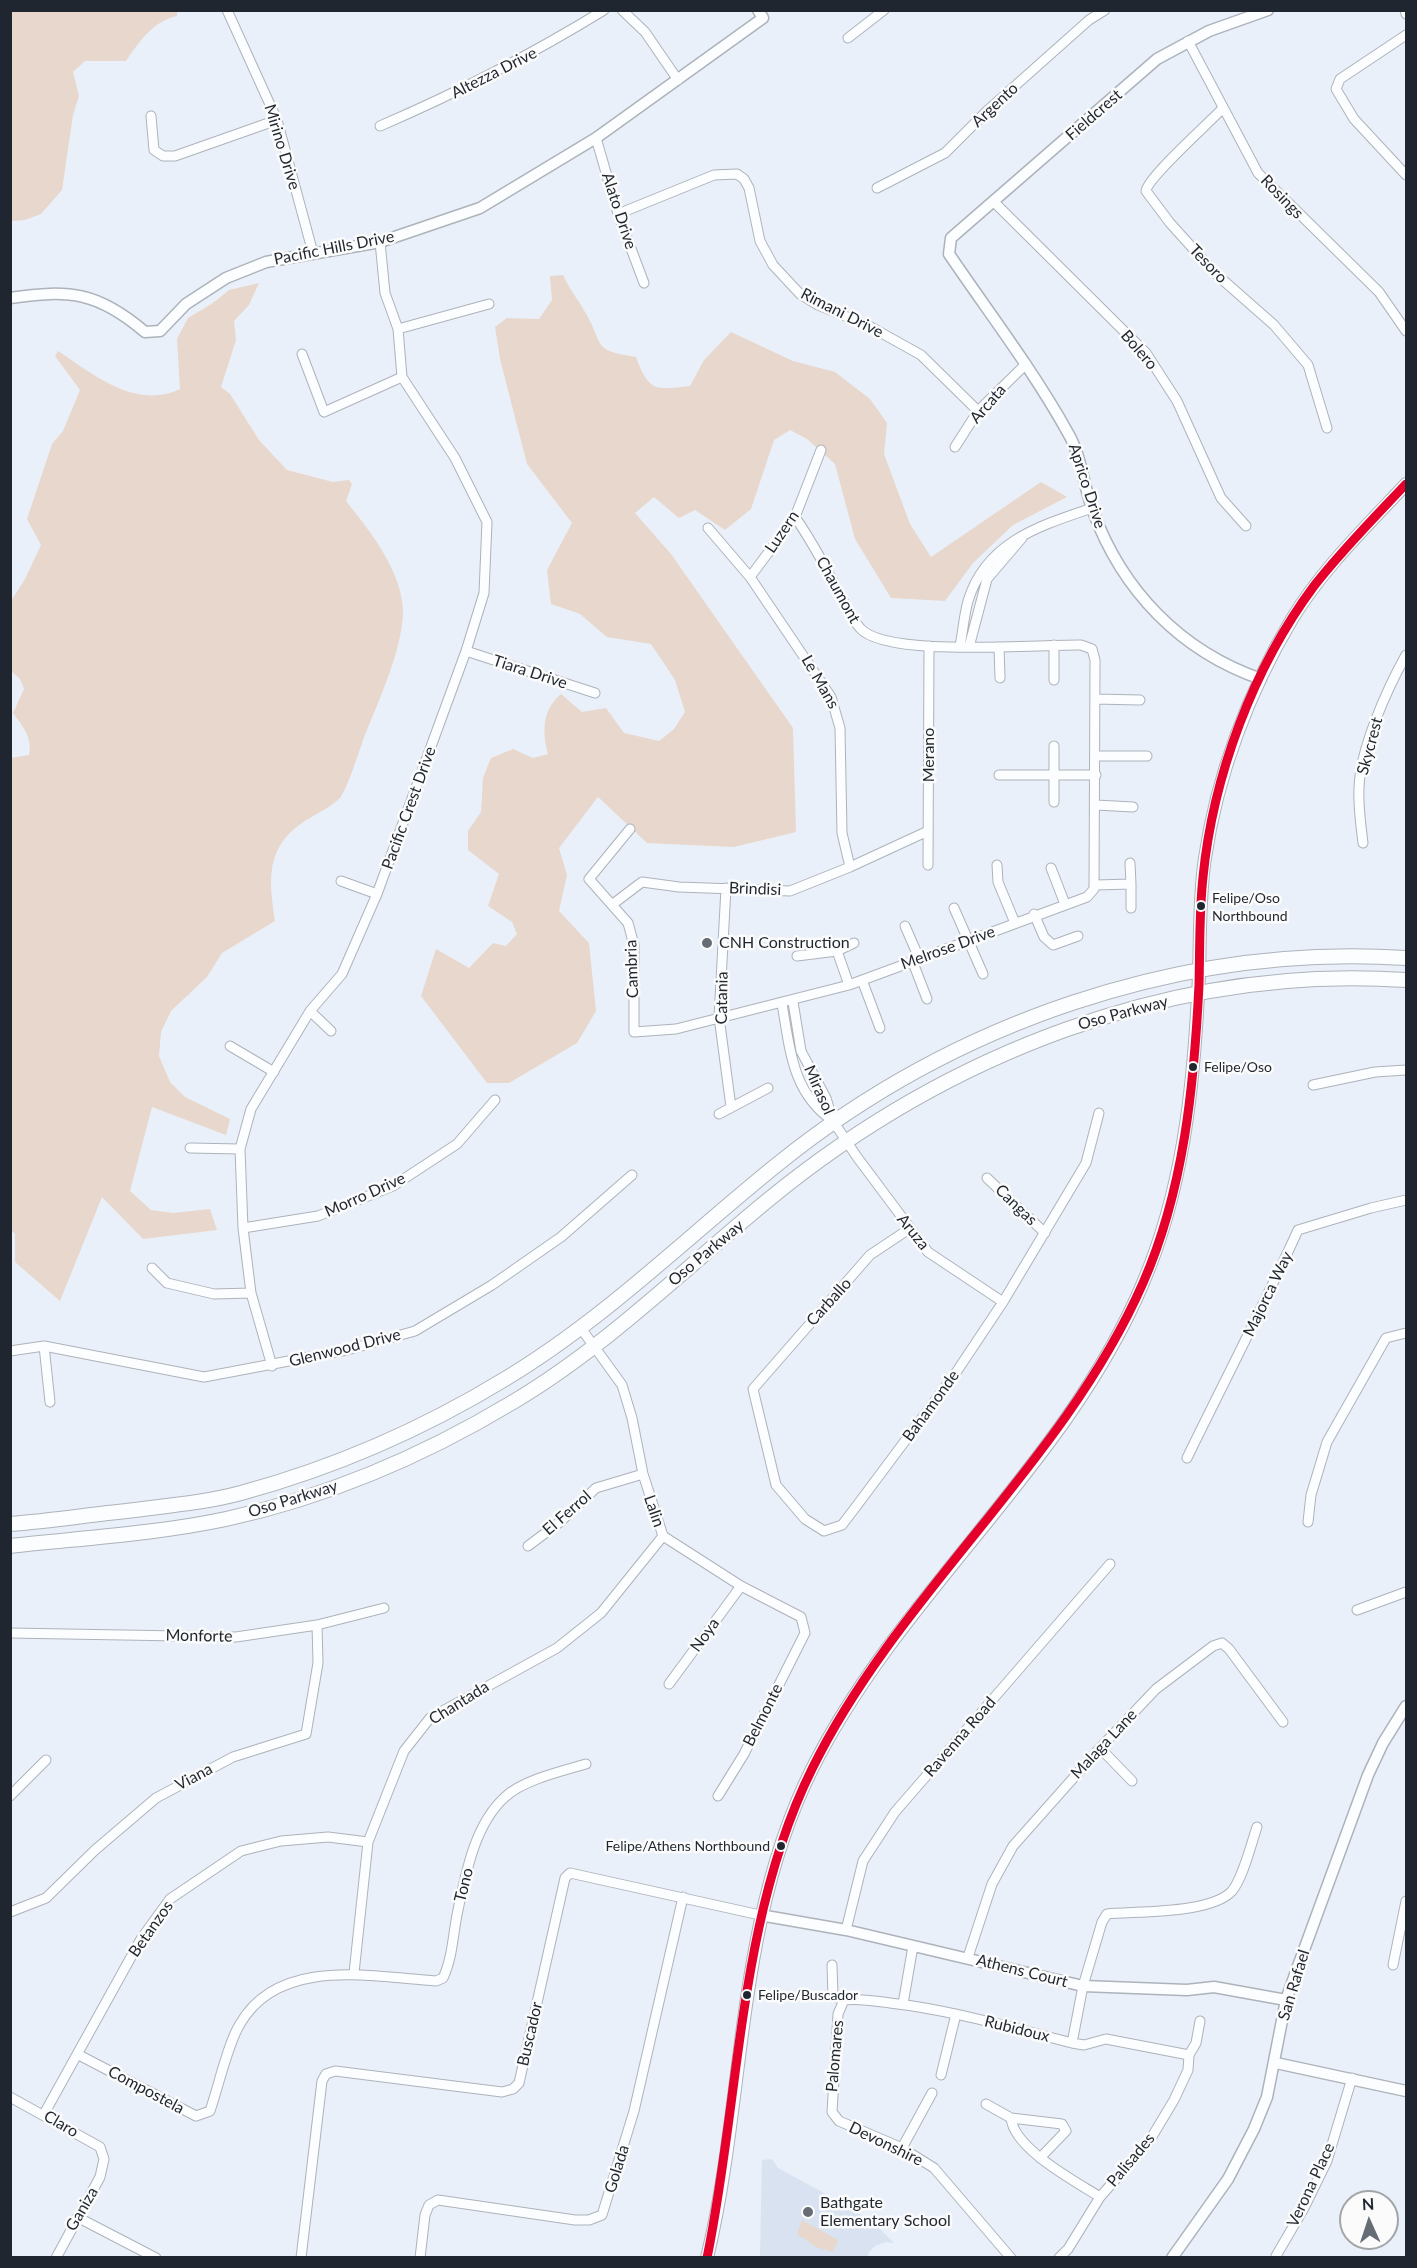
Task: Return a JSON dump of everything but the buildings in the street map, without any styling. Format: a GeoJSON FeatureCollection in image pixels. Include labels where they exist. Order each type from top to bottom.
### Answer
{"type":"FeatureCollection","features":[{"type":"Feature","properties":{"kind":"main road"},"geometry":{"type":"LineString","coordinates":[[707,2258],[760,1915],[785,1829],[812,1769],[849,1702],[1072,1411],[1113,1343],[1143,1284],[1170,1208],[1182,1155],[1190,1105],[1198,994],[1200,902],[1214,806],[1230,754],[1261,679],[1294,616],[1358,536],[1407,484]]}},
{"type":"Feature","properties":{"kind":"main road","name":"Oso Parkway"},"geometry":{"type":"LineString","coordinates":[[10,1524],[206,1500],[240,1493],[366,1450],[460,1405],[506,1378],[580,1327],[644,1278],[770,1170],[833,1121],[937,1059],[1020,1022],[1098,995],[1199,970],[1313,958],[1407,958]]}},
{"type":"Feature","properties":{"kind":"main road","name":"Oso Parkway"},"geometry":{"type":"LineString","coordinates":[[10,1546],[144,1532],[213,1521],[267,1509],[341,1485],[415,1455],[536,1388],[595,1347],[770,1199],[846,1140],[933,1087],[1033,1041],[1106,1016],[1198,994],[1251,985],[1322,979],[1407,980]]}},
{"type":"Feature","properties":{"kind":"street","name":"Mirino Drive"},"geometry":{"type":"LineString","coordinates":[[227,10],[277,120],[313,253]]}},
{"type":"Feature","properties":{"kind":"street","name":"Altezza Drive"},"geometry":{"type":"LineString","coordinates":[[380,126],[457,93],[532,55],[604,10]]}},
{"type":"Feature","properties":{"kind":"street"},"geometry":{"type":"LineString","coordinates":[[622,10],[645,32],[678,80]]}},
{"type":"Feature","properties":{"kind":"street","name":"Pacific Hills Drive"},"geometry":{"type":"LineString","coordinates":[[10,298],[48,293],[77,294],[102,302],[128,317],[145,332],[159,331],[186,303],[226,278],[267,262],[380,242],[480,208],[596,138],[678,80],[763,18],[758,10]]}},
{"type":"Feature","properties":{"kind":"street"},"geometry":{"type":"LineString","coordinates":[[848,38],[884,10]]}},
{"type":"Feature","properties":{"kind":"street","name":"Argento"},"geometry":{"type":"LineString","coordinates":[[877,188],[945,153],[989,109],[1081,27],[1105,10]]}},
{"type":"Feature","properties":{"kind":"street","name":"Fieldcrest"},"geometry":{"type":"LineString","coordinates":[[949,254],[951,238],[1158,59],[1188,41],[1244,14],[1269,10]]}},
{"type":"Feature","properties":{"kind":"street"},"geometry":{"type":"LineString","coordinates":[[1407,35],[1340,79],[1336,89],[1354,119],[1407,175]]}},
{"type":"Feature","properties":{"kind":"street","name":"Rosings"},"geometry":{"type":"LineString","coordinates":[[1188,41],[1222,110],[1258,173],[1379,292],[1407,331]]}},
{"type":"Feature","properties":{"kind":"street","name":"Tesoro"},"geometry":{"type":"LineString","coordinates":[[1222,110],[1164,166],[1147,185],[1146,191],[1170,223],[1216,274],[1274,325],[1308,365],[1327,428]]}},
{"type":"Feature","properties":{"kind":"street"},"geometry":{"type":"LineString","coordinates":[[151,116],[154,150],[163,156],[175,156],[277,120]]}},
{"type":"Feature","properties":{"kind":"street","name":"Alato Drive"},"geometry":{"type":"LineString","coordinates":[[596,138],[618,214],[644,283]]}},
{"type":"Feature","properties":{"kind":"street","name":"Rimani Drive"},"geometry":{"type":"LineString","coordinates":[[618,214],[714,175],[737,174],[744,178],[749,188],[760,241],[773,264],[800,294],[869,326],[921,355],[978,411]]}},
{"type":"Feature","properties":{"kind":"street","name":"Bolero"},"geometry":{"type":"LineString","coordinates":[[994,202],[1146,353],[1177,401],[1221,498],[1246,526]]}},
{"type":"Feature","properties":{"kind":"street","name":"Pacific Crest Drive"},"geometry":{"type":"LineString","coordinates":[[272,1366],[251,1293],[243,1228],[240,1149],[251,1109],[310,1011],[342,974],[377,894],[466,651],[484,592],[487,522],[454,458],[402,377],[398,329],[385,293],[380,242]]}},
{"type":"Feature","properties":{"kind":"street","name":"Aprico Drive"},"geometry":{"type":"LineString","coordinates":[[949,254],[1026,364],[1070,435],[1081,464],[1092,508],[1107,546],[1122,573],[1144,602],[1175,633],[1215,659],[1261,679]]}},
{"type":"Feature","properties":{"kind":"street"},"geometry":{"type":"LineString","coordinates":[[398,329],[489,304]]}},
{"type":"Feature","properties":{"kind":"street"},"geometry":{"type":"LineString","coordinates":[[302,354],[324,412],[402,377]]}},
{"type":"Feature","properties":{"kind":"street","name":"Arcata"},"geometry":{"type":"LineString","coordinates":[[955,447],[978,411],[1026,364]]}},
{"type":"Feature","properties":{"kind":"street","name":"Luzern"},"geometry":{"type":"LineString","coordinates":[[750,577],[795,517],[821,450]]}},
{"type":"Feature","properties":{"kind":"street"},"geometry":{"type":"LineString","coordinates":[[1092,508],[1055,521],[1023,537],[983,577],[964,647],[1081,645],[1092,649],[1095,660],[1096,885],[1131,884]]}},
{"type":"Feature","properties":{"kind":"street","name":"Chaumont"},"geometry":{"type":"LineString","coordinates":[[795,517],[810,538],[854,621],[866,634],[895,643],[964,647]]}},
{"type":"Feature","properties":{"kind":"street","name":"Le Mans"},"geometry":{"type":"LineString","coordinates":[[708,528],[750,577],[831,697],[838,715],[841,739],[842,833],[850,867]]}},
{"type":"Feature","properties":{"kind":"street"},"geometry":{"type":"LineString","coordinates":[[1054,645],[1054,680]]}},
{"type":"Feature","properties":{"kind":"street","name":"Merano"},"geometry":{"type":"LineString","coordinates":[[928,865],[929,646]]}},
{"type":"Feature","properties":{"kind":"street"},"geometry":{"type":"LineString","coordinates":[[999,647],[1000,678]]}},
{"type":"Feature","properties":{"kind":"street","name":"Tiara Drive"},"geometry":{"type":"LineString","coordinates":[[466,651],[595,693]]}},
{"type":"Feature","properties":{"kind":"street","name":"Skycrest"},"geometry":{"type":"LineString","coordinates":[[1363,843],[1359,788],[1365,759],[1379,711],[1407,655]]}},
{"type":"Feature","properties":{"kind":"street"},"geometry":{"type":"LineString","coordinates":[[1095,699],[1140,700]]}},
{"type":"Feature","properties":{"kind":"street"},"geometry":{"type":"LineString","coordinates":[[1054,746],[1054,802]]}},
{"type":"Feature","properties":{"kind":"street"},"geometry":{"type":"LineString","coordinates":[[1096,756],[1147,756]]}},
{"type":"Feature","properties":{"kind":"street"},"geometry":{"type":"LineString","coordinates":[[999,775],[1096,775]]}},
{"type":"Feature","properties":{"kind":"street"},"geometry":{"type":"LineString","coordinates":[[1096,805],[1133,807]]}},
{"type":"Feature","properties":{"kind":"street","name":"Cambria"},"geometry":{"type":"LineString","coordinates":[[630,829],[589,879],[628,922],[634,945],[633,1031]]}},
{"type":"Feature","properties":{"kind":"street","name":"Brindisi"},"geometry":{"type":"LineString","coordinates":[[613,904],[642,882],[679,887],[790,891],[850,867],[928,831]]}},
{"type":"Feature","properties":{"kind":"street"},"geometry":{"type":"LineString","coordinates":[[1130,863],[1131,908]]}},
{"type":"Feature","properties":{"kind":"street"},"geometry":{"type":"LineString","coordinates":[[997,865],[998,882],[1015,923]]}},
{"type":"Feature","properties":{"kind":"street"},"geometry":{"type":"LineString","coordinates":[[1051,868],[1065,904]]}},
{"type":"Feature","properties":{"kind":"street"},"geometry":{"type":"LineString","coordinates":[[341,881],[377,894]]}},
{"type":"Feature","properties":{"kind":"street","name":"Melrose Drive"},"geometry":{"type":"LineString","coordinates":[[633,1031],[676,1029],[719,1017],[793,1002],[849,985],[1034,914],[1087,897],[1096,885]]}},
{"type":"Feature","properties":{"kind":"street","name":"Catania"},"geometry":{"type":"LineString","coordinates":[[726,888],[719,1017],[731,1107]]}},
{"type":"Feature","properties":{"kind":"street"},"geometry":{"type":"LineString","coordinates":[[954,908],[983,974]]}},
{"type":"Feature","properties":{"kind":"street"},"geometry":{"type":"LineString","coordinates":[[1034,914],[1044,937],[1053,945],[1078,936]]}},
{"type":"Feature","properties":{"kind":"street"},"geometry":{"type":"LineString","coordinates":[[905,926],[927,999]]}},
{"type":"Feature","properties":{"kind":"street"},"geometry":{"type":"LineString","coordinates":[[797,956],[837,951],[854,943]]}},
{"type":"Feature","properties":{"kind":"street"},"geometry":{"type":"LineString","coordinates":[[837,951],[849,985]]}},
{"type":"Feature","properties":{"kind":"street"},"geometry":{"type":"LineString","coordinates":[[862,980],[880,1028]]}},
{"type":"Feature","properties":{"kind":"street","name":"Mirasol"},"geometry":{"type":"LineString","coordinates":[[793,1002],[800,1044],[805,1059],[826,1098],[833,1121],[846,1140]]}},
{"type":"Feature","properties":{"kind":"street","name":"Mirasol"},"geometry":{"type":"LineString","coordinates":[[782,1004],[796,1076],[816,1109],[833,1121]]}},
{"type":"Feature","properties":{"kind":"street"},"geometry":{"type":"LineString","coordinates":[[310,1011],[331,1031]]}},
{"type":"Feature","properties":{"kind":"street"},"geometry":{"type":"LineString","coordinates":[[230,1046],[274,1072]]}},
{"type":"Feature","properties":{"kind":"street","name":"Mirasol"},"geometry":{"type":"LineString","coordinates":[[793,1063],[805,1059]]}},
{"type":"Feature","properties":{"kind":"street"},"geometry":{"type":"LineString","coordinates":[[1313,1085],[1375,1072],[1407,1070]]}},
{"type":"Feature","properties":{"kind":"street"},"geometry":{"type":"LineString","coordinates":[[719,1114],[768,1088]]}},
{"type":"Feature","properties":{"kind":"street","name":"Morro Drive"},"geometry":{"type":"LineString","coordinates":[[243,1228],[318,1216],[393,1186],[457,1144],[495,1100]]}},
{"type":"Feature","properties":{"kind":"street","name":"Bahamonde"},"geometry":{"type":"LineString","coordinates":[[756,1383],[753,1396],[776,1485],[805,1518],[824,1531],[842,1525],[910,1435],[1003,1302],[1086,1163],[1099,1113]]}},
{"type":"Feature","properties":{"kind":"street","name":"Aruza"},"geometry":{"type":"LineString","coordinates":[[846,1140],[928,1252],[1003,1302]]}},
{"type":"Feature","properties":{"kind":"street"},"geometry":{"type":"LineString","coordinates":[[190,1148],[240,1149]]}},
{"type":"Feature","properties":{"kind":"street","name":"Glenwood Drive"},"geometry":{"type":"LineString","coordinates":[[10,1351],[44,1346],[204,1377],[272,1366],[347,1350],[415,1331],[492,1285],[561,1237],[632,1175]]}},
{"type":"Feature","properties":{"kind":"street","name":"Cangas"},"geometry":{"type":"LineString","coordinates":[[987,1178],[1045,1233]]}},
{"type":"Feature","properties":{"kind":"street","name":"Majorca Way"},"geometry":{"type":"LineString","coordinates":[[1187,1458],[1233,1361],[1258,1319],[1298,1230],[1371,1208],[1407,1200]]}},
{"type":"Feature","properties":{"kind":"street","name":"Carballo"},"geometry":{"type":"LineString","coordinates":[[756,1383],[870,1256],[909,1229]]}},
{"type":"Feature","properties":{"kind":"street"},"geometry":{"type":"LineString","coordinates":[[152,1268],[168,1283],[214,1294],[251,1293]]}},
{"type":"Feature","properties":{"kind":"street","name":"Lalin"},"geometry":{"type":"LineString","coordinates":[[580,1327],[622,1385],[632,1418],[643,1474],[663,1536],[741,1586],[801,1617],[805,1633]]}},
{"type":"Feature","properties":{"kind":"street"},"geometry":{"type":"LineString","coordinates":[[1308,1522],[1311,1495],[1327,1442],[1386,1338],[1407,1333]]}},
{"type":"Feature","properties":{"kind":"street"},"geometry":{"type":"LineString","coordinates":[[44,1346],[50,1402]]}},
{"type":"Feature","properties":{"kind":"street","name":"El Ferrol"},"geometry":{"type":"LineString","coordinates":[[528,1546],[561,1522],[596,1488],[643,1474]]}},
{"type":"Feature","properties":{"kind":"street","name":"Chantada"},"geometry":{"type":"LineString","coordinates":[[354,1973],[368,1842],[404,1751],[430,1718],[557,1648],[601,1613],[663,1536]]}},
{"type":"Feature","properties":{"kind":"street","name":"Ravenna Road"},"geometry":{"type":"LineString","coordinates":[[846,1930],[863,1861],[895,1812],[1110,1564]]}},
{"type":"Feature","properties":{"kind":"street","name":"Noya"},"geometry":{"type":"LineString","coordinates":[[669,1684],[741,1586]]}},
{"type":"Feature","properties":{"kind":"street"},"geometry":{"type":"LineString","coordinates":[[1357,1610],[1407,1592]]}},
{"type":"Feature","properties":{"kind":"street","name":"Monforte"},"geometry":{"type":"LineString","coordinates":[[10,1632],[236,1637],[317,1625],[384,1608]]}},
{"type":"Feature","properties":{"kind":"street","name":"Viana"},"geometry":{"type":"LineString","coordinates":[[10,1912],[46,1898],[95,1850],[156,1798],[233,1757],[306,1734],[318,1663],[317,1625]]}},
{"type":"Feature","properties":{"kind":"street","name":"Belmonte"},"geometry":{"type":"LineString","coordinates":[[718,1796],[744,1754],[805,1633]]}},
{"type":"Feature","properties":{"kind":"street","name":"Malaga Lane"},"geometry":{"type":"LineString","coordinates":[[968,1957],[992,1884],[1013,1846],[1156,1689],[1213,1646],[1222,1644],[1283,1722]]}},
{"type":"Feature","properties":{"kind":"street","name":"San Rafael"},"geometry":{"type":"LineString","coordinates":[[1172,2258],[1243,2154],[1267,2097],[1286,2000],[1368,1775],[1383,1743],[1407,1706]]}},
{"type":"Feature","properties":{"kind":"street"},"geometry":{"type":"LineString","coordinates":[[1100,1748],[1132,1781]]}},
{"type":"Feature","properties":{"kind":"street"},"geometry":{"type":"LineString","coordinates":[[10,1796],[45,1760]]}},
{"type":"Feature","properties":{"kind":"street","name":"Tono"},"geometry":{"type":"LineString","coordinates":[[354,1973],[436,1981],[443,1978],[469,1863],[487,1820],[505,1796],[552,1773],[586,1764]]}},
{"type":"Feature","properties":{"kind":"street"},"geometry":{"type":"LineString","coordinates":[[1072,2043],[1083,1986],[1102,1922],[1107,1914],[1152,1914],[1224,1897],[1237,1882],[1257,1827]]}},
{"type":"Feature","properties":{"kind":"street","name":"Betanzos"},"geometry":{"type":"LineString","coordinates":[[44,2114],[141,1939],[170,1899],[241,1851],[281,1841],[328,1837],[368,1842]]}},
{"type":"Feature","properties":{"kind":"street","name":"Buscador"},"geometry":{"type":"LineString","coordinates":[[301,2258],[322,2081],[326,2074],[335,2071],[502,2092],[513,2090],[519,2083],[565,1878],[570,1873],[577,1872],[760,1915]]}},
{"type":"Feature","properties":{"kind":"street","name":"Golada"},"geometry":{"type":"LineString","coordinates":[[420,2258],[425,2215],[429,2205],[438,2200],[575,2220],[589,2220],[602,2215],[634,2111],[683,1898]]}},
{"type":"Feature","properties":{"kind":"street"},"geometry":{"type":"LineString","coordinates":[[1393,1965],[1407,1901]]}},
{"type":"Feature","properties":{"kind":"street","name":"Athens Court"},"geometry":{"type":"LineString","coordinates":[[760,1915],[846,1930],[1083,1986],[1187,1990],[1214,1987],[1286,2000]]}},
{"type":"Feature","properties":{"kind":"street"},"geometry":{"type":"LineString","coordinates":[[903,2004],[913,1946]]}},
{"type":"Feature","properties":{"kind":"street"},"geometry":{"type":"LineString","coordinates":[[832,1965],[833,1996],[844,2000]]}},
{"type":"Feature","properties":{"kind":"street","name":"Compostela"},"geometry":{"type":"LineString","coordinates":[[77,2054],[196,2116],[202,2116],[210,2111],[240,2024],[253,2007],[285,1985],[316,1977],[354,1973]]}},
{"type":"Feature","properties":{"kind":"street","name":"Rubidoux"},"geometry":{"type":"LineString","coordinates":[[844,2000],[903,2004],[956,2014],[1084,2045],[1106,2038],[1189,2055]]}},
{"type":"Feature","properties":{"kind":"street","name":"Palomares"},"geometry":{"type":"LineString","coordinates":[[832,2112],[838,2014],[844,2000]]}},
{"type":"Feature","properties":{"kind":"street"},"geometry":{"type":"LineString","coordinates":[[941,2075],[956,2014]]}},
{"type":"Feature","properties":{"kind":"street","name":"Palisades"},"geometry":{"type":"LineString","coordinates":[[1059,2258],[1068,2249],[1101,2197],[1150,2140],[1174,2100],[1188,2070],[1189,2055],[1196,2046],[1200,2021]]}},
{"type":"Feature","properties":{"kind":"street"},"geometry":{"type":"LineString","coordinates":[[1275,2063],[1407,2091]]}},
{"type":"Feature","properties":{"kind":"street","name":"Verona Place"},"geometry":{"type":"LineString","coordinates":[[1276,2256],[1304,2208],[1327,2161],[1352,2078]]}},
{"type":"Feature","properties":{"kind":"street"},"geometry":{"type":"LineString","coordinates":[[902,2148],[932,2093]]}},
{"type":"Feature","properties":{"kind":"street","name":"Claro"},"geometry":{"type":"LineString","coordinates":[[10,2097],[100,2146],[104,2159]]}},
{"type":"Feature","properties":{"kind":"street"},"geometry":{"type":"LineString","coordinates":[[986,2104],[1011,2118],[1062,2124],[1066,2131],[1040,2158]]}},
{"type":"Feature","properties":{"kind":"street","name":"Devonshire"},"geometry":{"type":"LineString","coordinates":[[832,2112],[839,2121],[902,2148],[934,2168],[1011,2258]]}},
{"type":"Feature","properties":{"kind":"street"},"geometry":{"type":"LineString","coordinates":[[1011,2118],[1012,2128],[1040,2158],[1101,2197]]}},
{"type":"Feature","properties":{"kind":"street","name":"Ganiza"},"geometry":{"type":"LineString","coordinates":[[56,2258],[100,2177],[104,2159]]}},
{"type":"Feature","properties":{"kind":"street"},"geometry":{"type":"LineString","coordinates":[[77,2217],[156,2258]]}},
{"type":"Feature","properties":{"kind":"shaded area"},"geometry":{"type":"Polygon","coordinates":[[[11,10],[177,11],[177,16],[154,27],[126,61],[85,61],[73,72],[79,96],[73,115],[62,190],[41,214],[25,220],[11,221],[11,10]]]}},
{"type":"Feature","properties":{"kind":"shaded area"},"geometry":{"type":"Polygon","coordinates":[[[563,275],[601,345],[612,352],[636,357],[645,377],[655,386],[669,388],[690,386],[704,360],[731,332],[793,361],[835,372],[870,399],[887,423],[884,454],[910,524],[931,557],[1041,482],[1067,497],[1013,525],[973,563],[945,601],[891,598],[855,539],[835,464],[807,439],[790,430],[774,440],[751,509],[725,530],[695,510],[679,518],[654,497],[635,513],[671,554],[793,728],[796,832],[734,847],[647,843],[598,797],[559,848],[567,875],[559,911],[589,943],[596,1011],[577,1043],[509,1083],[487,1083],[421,996],[436,949],[469,968],[493,943],[506,946],[517,934],[512,922],[488,906],[499,874],[468,850],[468,831],[481,812],[483,778],[491,758],[513,749],[533,758],[548,754],[545,722],[550,707],[561,694],[582,712],[606,708],[624,733],[659,741],[674,729],[685,712],[675,680],[651,644],[607,637],[580,614],[551,604],[547,570],[572,523],[527,464],[500,359],[495,327],[507,318],[539,319],[552,300],[550,276],[563,275]]]}},
{"type":"Feature","properties":{"kind":"shaded area"},"geometry":{"type":"Polygon","coordinates":[[[259,283],[249,305],[234,321],[236,340],[221,387],[230,394],[259,440],[287,470],[333,482],[349,480],[352,484],[346,501],[384,553],[402,598],[403,613],[399,643],[343,794],[331,805],[306,820],[281,843],[272,867],[271,879],[275,921],[222,953],[207,977],[171,1011],[161,1032],[159,1056],[170,1082],[185,1097],[230,1119],[226,1135],[152,1107],[130,1191],[151,1210],[173,1213],[210,1209],[217,1230],[143,1239],[102,1197],[60,1301],[15,1262],[15,1234],[10,1229],[10,758],[29,755],[30,749],[26,733],[13,713],[24,689],[20,679],[11,671],[11,601],[25,579],[41,545],[27,519],[52,444],[63,431],[80,390],[55,356],[58,351],[101,379],[132,393],[164,394],[180,389],[177,339],[188,318],[229,290],[259,283]]]}},
{"type":"Feature","properties":{"kind":"shaded area","name":"Bathgate Elementary School"},"geometry":{"type":"Polygon","coordinates":[[[772,2159],[778,2168],[846,2205],[877,2226],[894,2243],[886,2242],[875,2246],[869,2252],[868,2257],[760,2258],[762,2160],[772,2159]]]}},
{"type":"Feature","properties":{"kind":"shaded area"},"geometry":{"type":"Polygon","coordinates":[[[802,2220],[838,2240],[833,2252],[816,2247],[797,2234],[802,2220]]]}},
{"type":"Feature","properties":{"kind":"transit line"},"geometry":{"type":"LineString","coordinates":[[707,2258],[755,1947],[769,1886],[788,1826],[812,1769],[848,1705],[889,1644],[1070,1411],[1109,1349],[1143,1283],[1168,1211],[1184,1137],[1197,1023],[1203,877],[1208,839],[1226,762],[1255,687],[1292,618],[1314,586],[1336,560],[1406,484]]}},
{"type":"Feature","properties":{"kind":"place","name":"Felipe/Oso Northbound"},"geometry":{"type":"Point","coordinates":[1201,906]}},
{"type":"Feature","properties":{"kind":"place","name":"CNH Construction"},"geometry":{"type":"Point","coordinates":[707,943]}},
{"type":"Feature","properties":{"kind":"place","name":"Felipe/Oso"},"geometry":{"type":"Point","coordinates":[1193,1067]}},
{"type":"Feature","properties":{"kind":"place","name":"Felipe/Athens Northbound"},"geometry":{"type":"Point","coordinates":[781,1846]}},
{"type":"Feature","properties":{"kind":"place","name":"Felipe/Buscador"},"geometry":{"type":"Point","coordinates":[747,1995]}},
{"type":"Feature","properties":{"kind":"place","name":"Bathgate Elementary School"},"geometry":{"type":"Point","coordinates":[808,2212]}}]}
